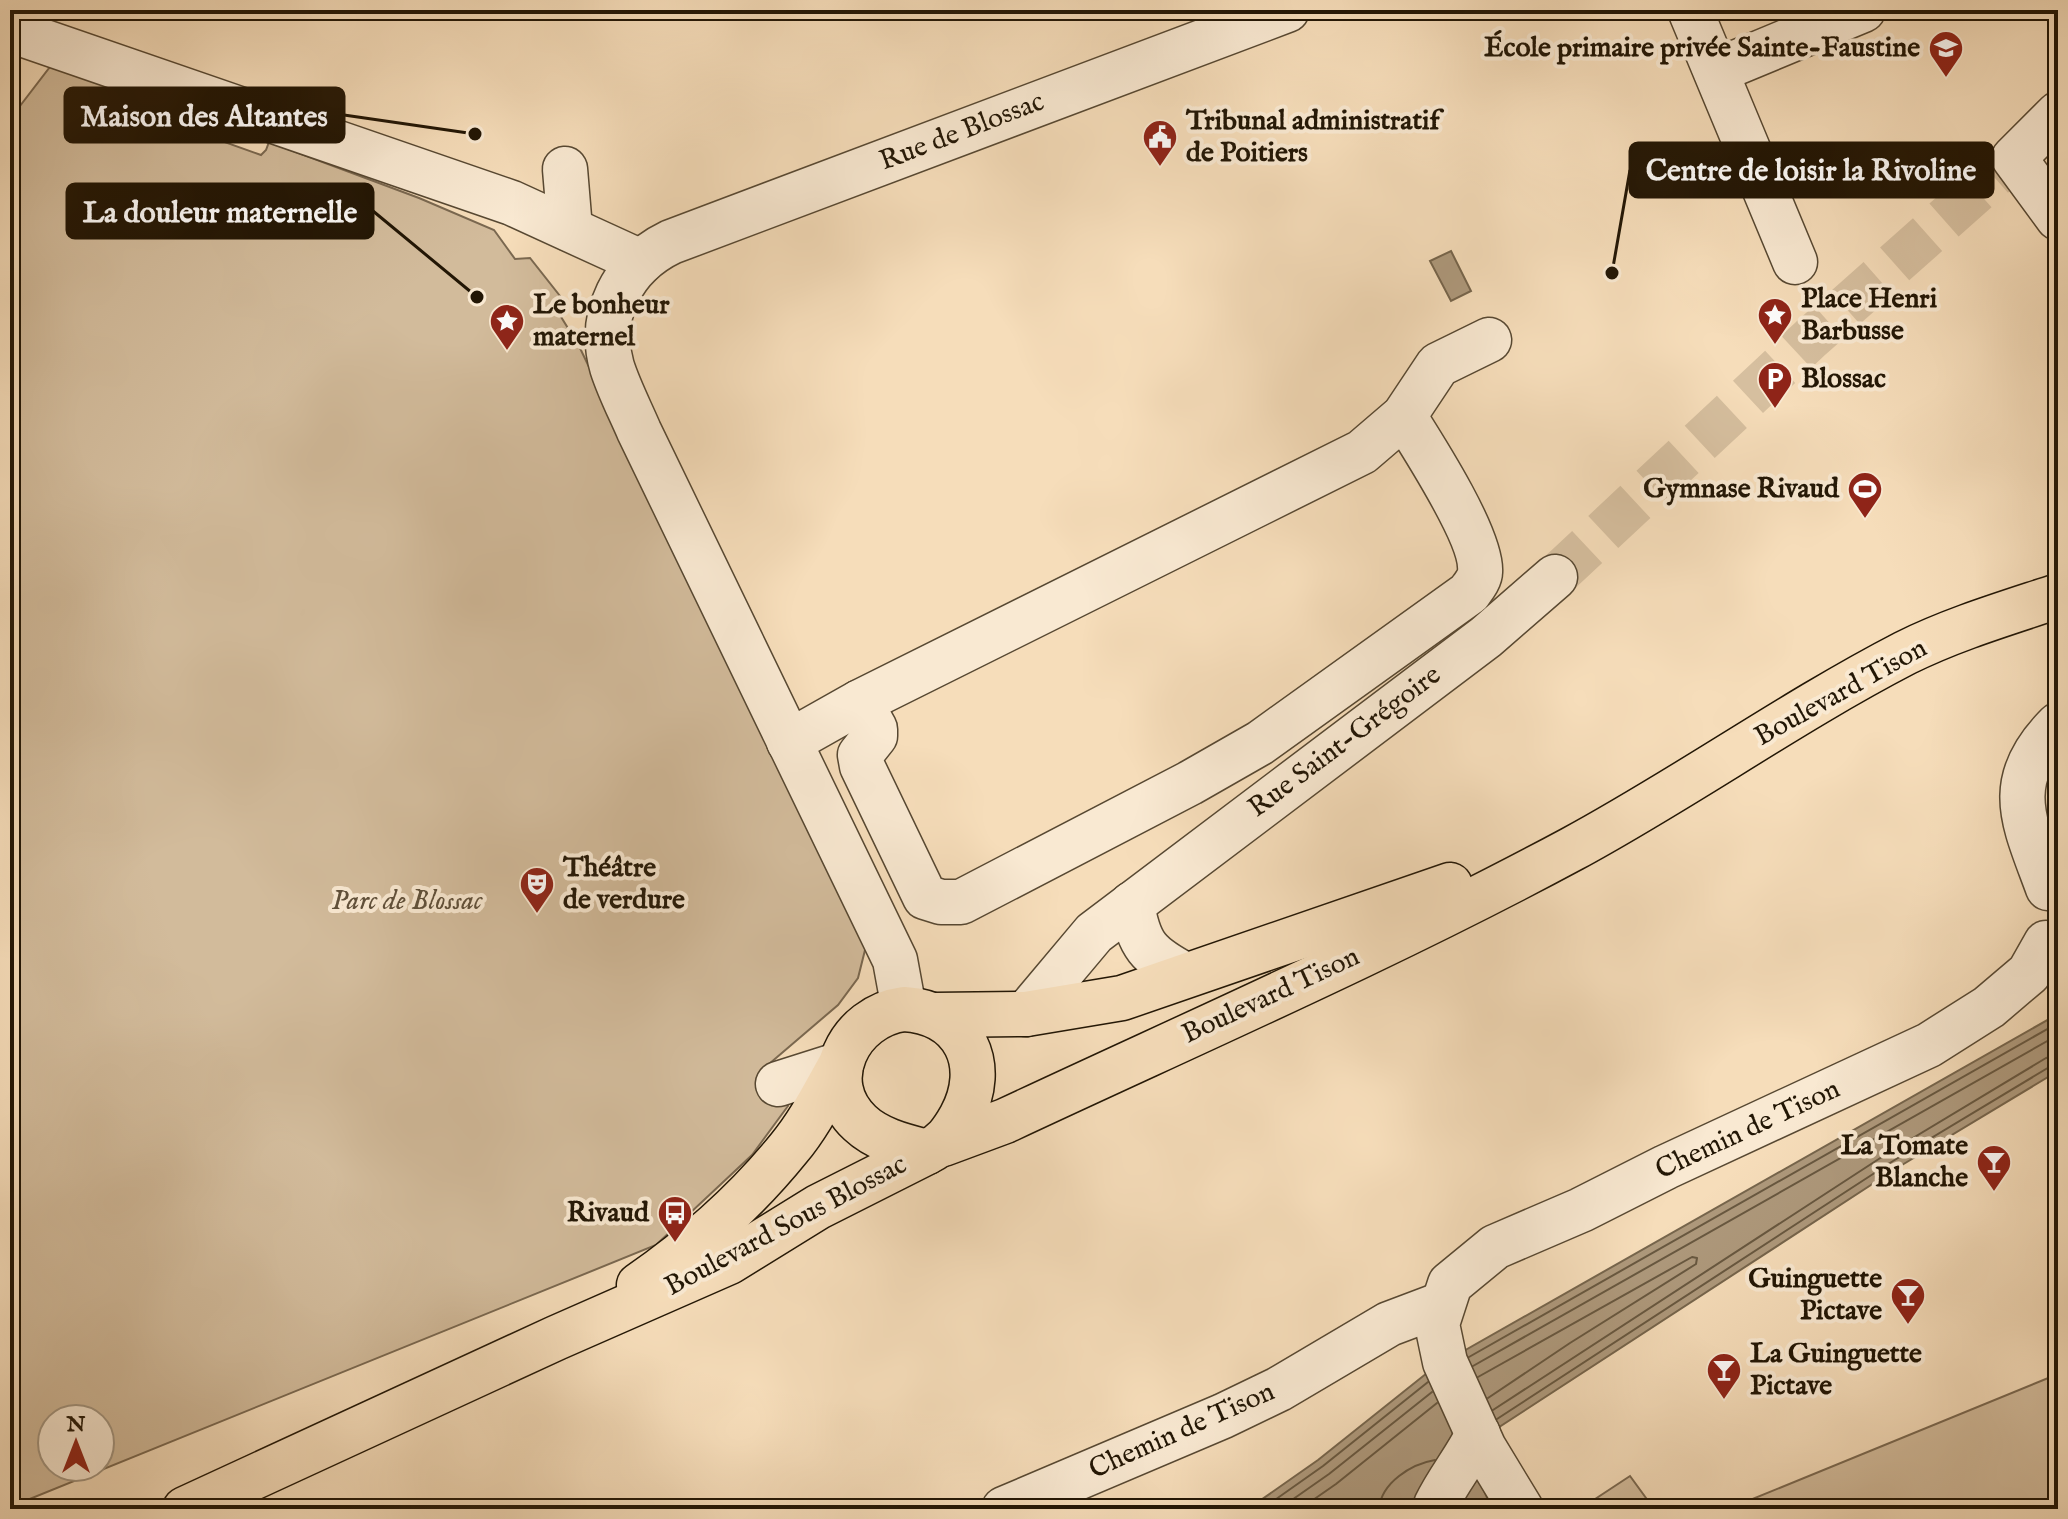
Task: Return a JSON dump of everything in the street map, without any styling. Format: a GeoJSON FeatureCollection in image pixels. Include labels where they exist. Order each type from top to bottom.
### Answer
{"type":"FeatureCollection","features":[{"type":"Feature","properties":{"kind":"main road","name":"Boulevard Tison"},"geometry":{"type":"LineString","coordinates":[[935,1148],[1005,1121],[1392,940],[1593,837],[1909,652],[2058,596]]}},
{"type":"Feature","properties":{"kind":"main road","name":"Boulevard Tison"},"geometry":{"type":"LineString","coordinates":[[920,1012],[1026,1014],[1122,998],[1593,837]]}},
{"type":"Feature","properties":{"kind":"main road"},"geometry":{"type":"LineString","coordinates":[[920,1012],[946,1022],[963,1040],[972,1063],[971,1096],[935,1148]]}},
{"type":"Feature","properties":{"kind":"main road","name":"Boulevard Sous Blossac"},"geometry":{"type":"LineString","coordinates":[[556,1338],[663,1268],[746,1195],[800,1134],[841,1064],[848,1043],[863,1025],[883,1014],[920,1012]]}},
{"type":"Feature","properties":{"kind":"main road"},"geometry":{"type":"LineString","coordinates":[[972,1063],[1026,1014]]}},
{"type":"Feature","properties":{"kind":"main road","name":"Boulevard Sous Blossac"},"geometry":{"type":"LineString","coordinates":[[841,1064],[844,1097],[854,1117],[862,1125],[890,1141],[935,1148]]}},
{"type":"Feature","properties":{"kind":"main road","name":"Boulevard Sous Blossac"},"geometry":{"type":"LineString","coordinates":[[185,1509],[729,1262],[818,1207],[935,1148]]}},
{"type":"Feature","properties":{"kind":"street","name":"Rue de Blossac"},"geometry":{"type":"LineString","coordinates":[[641,262],[661,247],[683,237],[1287,10]]}},
{"type":"Feature","properties":{"kind":"street"},"geometry":{"type":"LineString","coordinates":[[1690,10],[1795,262]]}},
{"type":"Feature","properties":{"kind":"street"},"geometry":{"type":"LineString","coordinates":[[1716,71],[1863,10]]}},
{"type":"Feature","properties":{"kind":"street"},"geometry":{"type":"LineString","coordinates":[[10,30],[512,203],[641,262],[620,288],[610,313],[608,343],[613,370],[777,729],[920,1012]]}},
{"type":"Feature","properties":{"kind":"street"},"geometry":{"type":"LineString","coordinates":[[2058,114],[2014,158],[2058,218]]}},
{"type":"Feature","properties":{"kind":"street"},"geometry":{"type":"LineString","coordinates":[[565,169],[570,229]]}},
{"type":"Feature","properties":{"kind":"street"},"geometry":{"type":"LineString","coordinates":[[777,729],[860,702],[1362,452],[1404,416],[1438,365],[1489,340]]}},
{"type":"Feature","properties":{"kind":"street"},"geometry":{"type":"LineString","coordinates":[[860,702],[875,729],[875,736],[860,755],[862,766],[925,897],[941,902],[961,902],[1190,783],[1260,743],[1469,593],[1480,574],[1478,551],[1435,464],[1404,416]]}},
{"type":"Feature","properties":{"kind":"street","name":"Rue Saint-Grégoire"},"geometry":{"type":"LineString","coordinates":[[1026,1014],[1094,933],[1486,637],[1555,577]]}},
{"type":"Feature","properties":{"kind":"street"},"geometry":{"type":"LineString","coordinates":[[2052,944],[2032,932],[2027,914],[2033,898],[2053,888],[2027,830],[2023,782],[2028,763],[2058,725]]}},
{"type":"Feature","properties":{"kind":"street"},"geometry":{"type":"LineString","coordinates":[[1132,904],[1137,931],[1144,947],[1160,962],[1185,975]]}},
{"type":"Feature","properties":{"kind":"street","name":"Chemin de Tison"},"geometry":{"type":"LineString","coordinates":[[1004,1509],[1279,1389],[1389,1324],[1442,1304],[1450,1284],[1495,1247],[1581,1210],[1666,1167],[1929,1045],[1989,1007],[2029,973],[2052,944]]}},
{"type":"Feature","properties":{"kind":"street"},"geometry":{"type":"LineString","coordinates":[[778,1084],[841,1064]]}},
{"type":"Feature","properties":{"kind":"street"},"geometry":{"type":"LineString","coordinates":[[1442,1304],[1437,1324],[1445,1362],[1481,1441],[1521,1509]]}},
{"type":"Feature","properties":{"kind":"street"},"geometry":{"type":"LineString","coordinates":[[1440,1498],[1468,1454],[1481,1441]]}},
{"type":"Feature","properties":{"kind":"green space","name":"Parc de Blossac"},"geometry":{"type":"Polygon","coordinates":[[[53,63],[127,88],[123,96],[125,102],[135,110],[261,155],[269,142],[419,198],[494,230],[515,259],[530,258],[560,296],[558,312],[579,346],[866,946],[858,978],[838,1005],[769,1064],[788,1106],[752,1155],[656,1245],[116,1464],[116,1403],[36,1403],[36,1483],[69,1483],[10,1507],[10,119],[53,63]]]}},
{"type":"Feature","properties":{"kind":"green space"},"geometry":{"type":"Polygon","coordinates":[[[2058,1374],[2058,1509],[1728,1509],[2058,1374]]]}},
{"type":"Feature","properties":{"kind":"green space"},"geometry":{"type":"Polygon","coordinates":[[[1630,1476],[1654,1509],[1580,1509],[1630,1476]]]}},
{"type":"Feature","properties":{"kind":"water"},"geometry":{"type":"Polygon","coordinates":[[[1451,251],[1471,291],[1451,301],[1430,261],[1451,251]]]}},
{"type":"Feature","properties":{"kind":"water"},"geometry":{"type":"Polygon","coordinates":[[[2058,1014],[2058,1071],[1897,1168],[1487,1435],[1472,1463],[1492,1509],[1459,1509],[1436,1489],[1404,1509],[1248,1509],[1318,1460],[1432,1369],[2058,1014]]]}},
{"type":"Feature","properties":{"kind":"tunnel"},"geometry":{"type":"LineString","coordinates":[[1555,577],[1811,338],[2014,158]]}},
{"type":"Feature","properties":{"kind":"place","name":"École primaire privée Sainte-Faustine"},"geometry":{"type":"Point","coordinates":[1946,79]}},
{"type":"Feature","properties":{"kind":"place","name":"Maison des Altantes"},"geometry":{"type":"Point","coordinates":[475,134]}},
{"type":"Feature","properties":{"kind":"place","name":"Tribunal administratif de Poitiers"},"geometry":{"type":"Point","coordinates":[1160,168]}},
{"type":"Feature","properties":{"kind":"place","name":"Centre de loisir la Rivoline"},"geometry":{"type":"Point","coordinates":[1612,273]}},
{"type":"Feature","properties":{"kind":"place","name":"La douleur maternelle"},"geometry":{"type":"Point","coordinates":[477,297]}},
{"type":"Feature","properties":{"kind":"place","name":"Place Henri Barbusse"},"geometry":{"type":"Point","coordinates":[1775,346]}},
{"type":"Feature","properties":{"kind":"place","name":"Le bonheur maternel"},"geometry":{"type":"Point","coordinates":[507,352]}},
{"type":"Feature","properties":{"kind":"place","name":"Blossac"},"geometry":{"type":"Point","coordinates":[1775,410]}},
{"type":"Feature","properties":{"kind":"place","name":"Gymnase Rivaud"},"geometry":{"type":"Point","coordinates":[1865,520]}},
{"type":"Feature","properties":{"kind":"place","name":"Théâtre de verdure"},"geometry":{"type":"Point","coordinates":[537,915]}},
{"type":"Feature","properties":{"kind":"place","name":"La Tomate Blanche"},"geometry":{"type":"Point","coordinates":[1994,1193]}},
{"type":"Feature","properties":{"kind":"place","name":"Rivaud"},"geometry":{"type":"Point","coordinates":[675,1244]}},
{"type":"Feature","properties":{"kind":"place","name":"Guinguette Pictave"},"geometry":{"type":"Point","coordinates":[1908,1326]}},
{"type":"Feature","properties":{"kind":"place","name":"La Guinguette Pictave"},"geometry":{"type":"Point","coordinates":[1724,1401]}}]}
